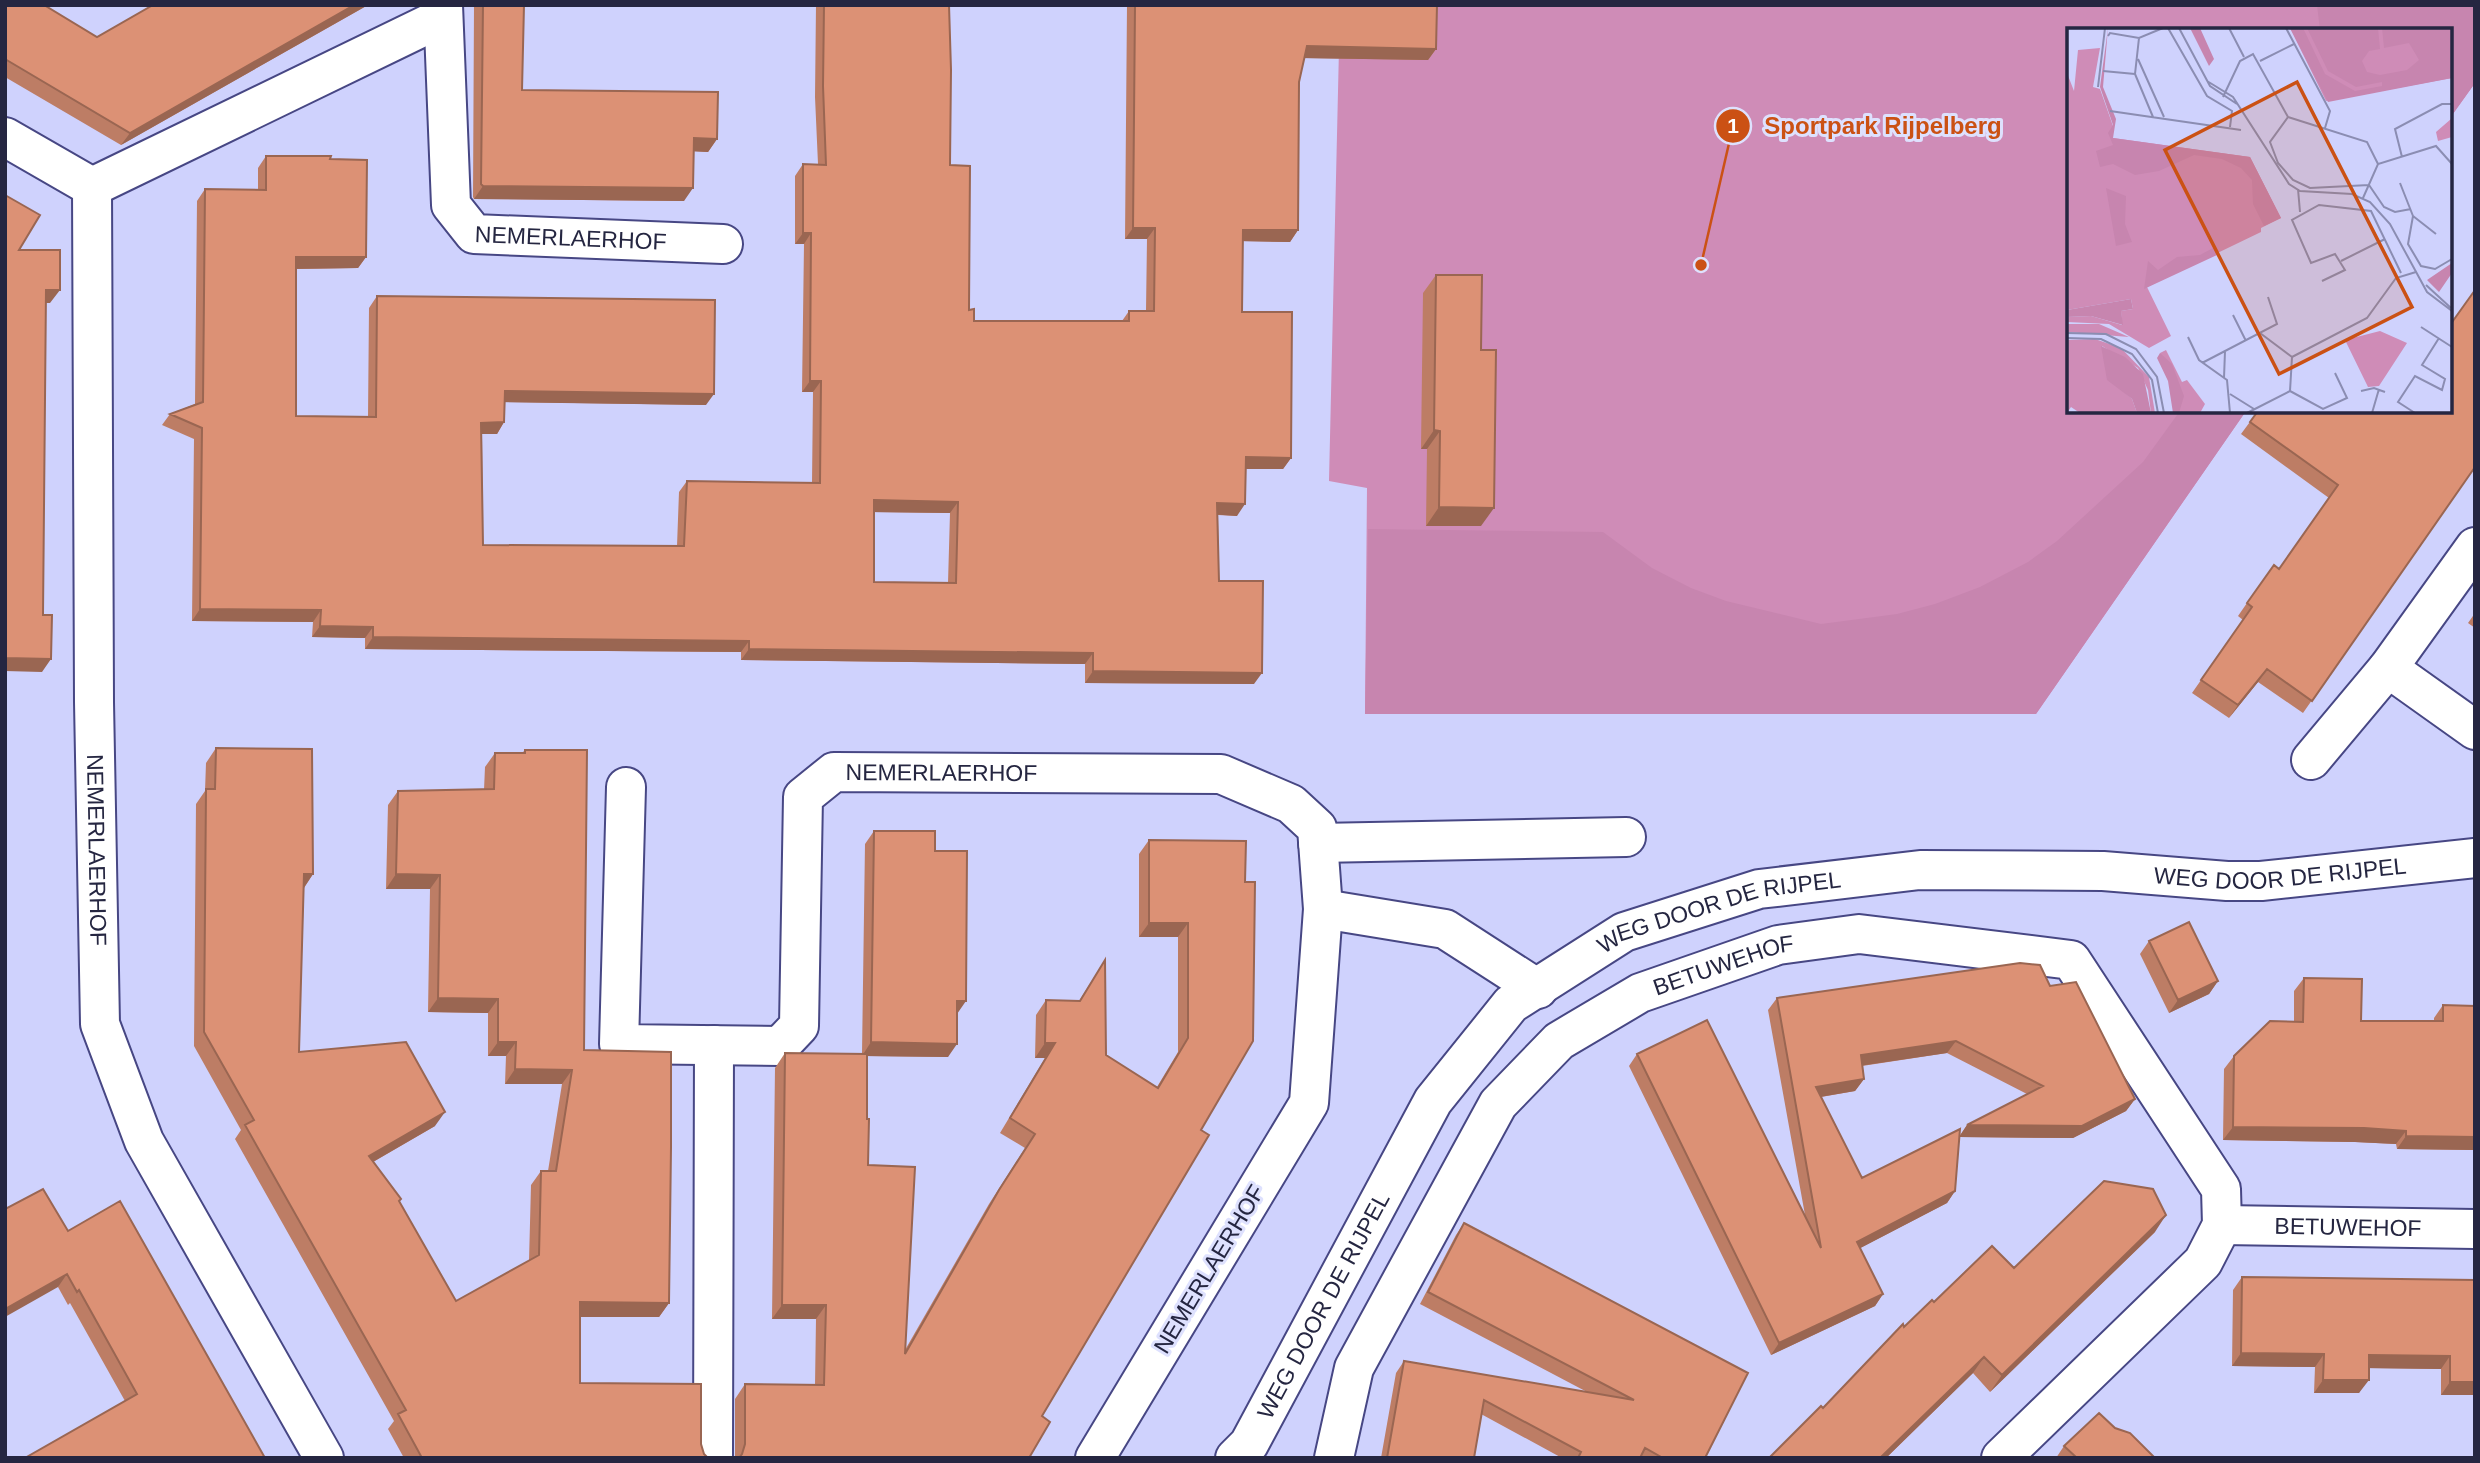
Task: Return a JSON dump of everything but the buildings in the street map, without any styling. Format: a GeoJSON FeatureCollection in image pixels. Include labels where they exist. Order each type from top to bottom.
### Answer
{"type":"FeatureCollection","features":[{"type":"Feature","properties":{"kind":"street","name":"NEMERLAERHOF"},"geometry":{"type":"LineString","coordinates":[[324,1458],[145,1141],[100,1024],[94,688],[92,187],[443,11],[452,205],[474,234],[723,244]]}},
{"type":"Feature","properties":{"kind":"street"},"geometry":{"type":"LineString","coordinates":[[5,137],[92,187]]}},
{"type":"Feature","properties":{"kind":"street"},"geometry":{"type":"LineString","coordinates":[[2311,760],[2388,668],[2475,547]]}},
{"type":"Feature","properties":{"kind":"street"},"geometry":{"type":"LineString","coordinates":[[2388,668],[2475,730]]}},
{"type":"Feature","properties":{"kind":"street","name":"NEMERLAERHOF"},"geometry":{"type":"LineString","coordinates":[[626,788],[619,1044],[780,1046],[799,1026],[803,797],[834,772],[1221,774],[1291,804],[1317,828],[1323,909],[1309,1103],[1095,1458]]}},
{"type":"Feature","properties":{"kind":"street"},"geometry":{"type":"LineString","coordinates":[[1318,843],[1626,837]]}},
{"type":"Feature","properties":{"kind":"street","name":"WEG DOOR DE RIJPEL"},"geometry":{"type":"LineString","coordinates":[[1235,1458],[1249,1444],[1433,1101],[1511,1004],[1623,932],[1759,888],[1920,870],[2103,871],[2227,881],[2261,881],[2475,858]]}},
{"type":"Feature","properties":{"kind":"street"},"geometry":{"type":"LineString","coordinates":[[1323,909],[1445,929],[1538,989]]}},
{"type":"Feature","properties":{"kind":"street","name":"BETUWEHOF"},"geometry":{"type":"LineString","coordinates":[[1334,1458],[1354,1368],[1498,1104],[1559,1041],[1640,993],[1777,945],[1859,934],[2071,960],[2221,1189],[2222,1225],[2203,1262],[2001,1458]]}},
{"type":"Feature","properties":{"kind":"street"},"geometry":{"type":"LineString","coordinates":[[713,1458],[714,1045]]}},
{"type":"Feature","properties":{"kind":"street","name":"BETUWEHOF"},"geometry":{"type":"LineString","coordinates":[[2222,1225],[2475,1229]]}},
{"type":"Feature","properties":{"kind":"shaded area"},"geometry":{"type":"Polygon","coordinates":[[[1340,5],[2475,5],[2475,83],[2452,115],[2452,28],[2067,28],[2067,413],[2245,413],[2036,714],[1365,714],[1367,488],[1329,481],[1340,5]]]}},
{"type":"Feature","properties":{"kind":"shaded area"},"geometry":{"type":"Polygon","coordinates":[[[2317,5],[2475,5],[2475,83],[2452,115],[2452,28],[2320,28],[2317,5]]]}},
{"type":"Feature","properties":{"kind":"shaded area"},"geometry":{"type":"Polygon","coordinates":[[[2179,413],[2245,413],[2036,714],[1365,714],[1368,529],[1603,532],[1652,568],[1691,588],[1726,601],[1821,624],[1897,614],[1935,604],[1980,587],[2028,562],[2057,541],[2143,462],[2179,413]]]}},
{"type":"Feature","properties":{"kind":"place","name":"Sportpark Rijpelberg"},"geometry":{"type":"Point","coordinates":[1701,265]}}]}
